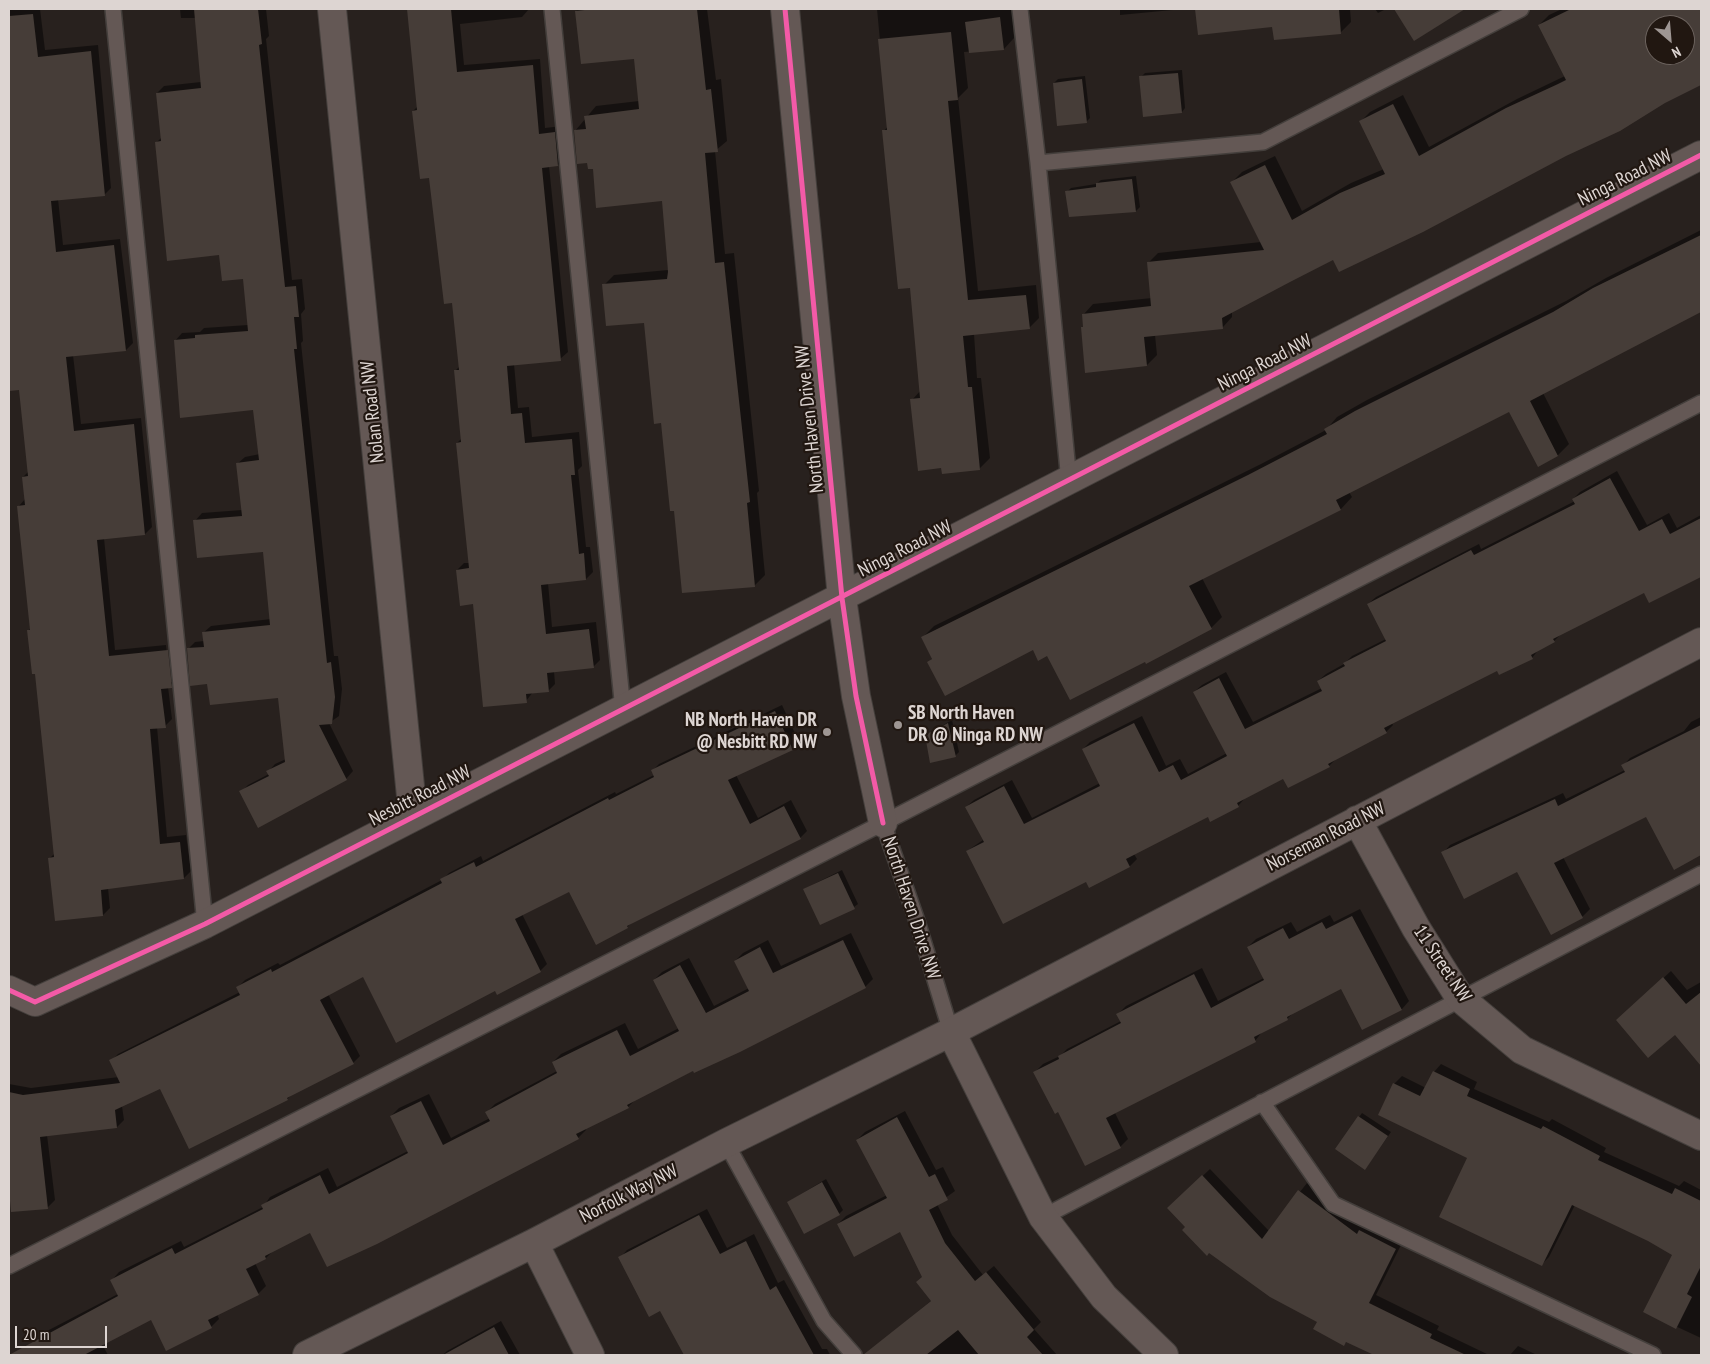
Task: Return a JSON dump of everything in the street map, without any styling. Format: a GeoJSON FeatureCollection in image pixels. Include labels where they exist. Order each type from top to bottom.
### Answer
{"type":"FeatureCollection","features":[{"type":"Feature","properties":{"kind":"street","name":"Nolan Road NW"},"geometry":{"type":"LineString","coordinates":[[332,9],[413,816]]}},
{"type":"Feature","properties":{"kind":"street","name":"North Haven Drive NW"},"geometry":{"type":"LineString","coordinates":[[785,9],[842,598],[856,696],[883,823]]}},
{"type":"Feature","properties":{"kind":"street","name":"Ninga Road NW"},"geometry":{"type":"LineString","coordinates":[[842,598],[1701,155]]}},
{"type":"Feature","properties":{"kind":"street","name":"Nesbitt Road NW"},"geometry":{"type":"LineString","coordinates":[[9,990],[35,1002],[205,924],[842,598]]}},
{"type":"Feature","properties":{"kind":"street","name":"Norseman Road NW"},"geometry":{"type":"LineString","coordinates":[[951,1032],[1701,642]]}},
{"type":"Feature","properties":{"kind":"street","name":"11 Street NW"},"geometry":{"type":"LineString","coordinates":[[1357,820],[1416,928],[1460,998],[1522,1050],[1701,1136]]}},
{"type":"Feature","properties":{"kind":"street","name":"North Haven Drive NW"},"geometry":{"type":"LineString","coordinates":[[951,1032],[1043,1217],[1104,1297],[1164,1355]]}},
{"type":"Feature","properties":{"kind":"street","name":"Norfolk Way NW"},"geometry":{"type":"LineString","coordinates":[[307,1355],[336,1349],[534,1243],[726,1144],[951,1032]]}},
{"type":"Feature","properties":{"kind":"street"},"geometry":{"type":"LineString","coordinates":[[534,1243],[590,1355]]}},
{"type":"Feature","properties":{"kind":"lane"},"geometry":{"type":"LineString","coordinates":[[113,9],[205,924]]}},
{"type":"Feature","properties":{"kind":"lane"},"geometry":{"type":"LineString","coordinates":[[552,9],[623,710]]}},
{"type":"Feature","properties":{"kind":"lane"},"geometry":{"type":"LineString","coordinates":[[1020,9],[1038,163],[1070,481]]}},
{"type":"Feature","properties":{"kind":"lane"},"geometry":{"type":"LineString","coordinates":[[1038,163],[1263,142],[1521,9]]}},
{"type":"Feature","properties":{"kind":"lane"},"geometry":{"type":"LineString","coordinates":[[9,1266],[883,823],[1701,403]]}},
{"type":"Feature","properties":{"kind":"lane","name":"North Haven Drive NW"},"geometry":{"type":"LineString","coordinates":[[883,823],[917,921],[951,1032]]}},
{"type":"Feature","properties":{"kind":"lane"},"geometry":{"type":"LineString","coordinates":[[1043,1217],[1701,874]]}},
{"type":"Feature","properties":{"kind":"lane"},"geometry":{"type":"LineString","coordinates":[[1262,1102],[1333,1204],[1653,1355]]}},
{"type":"Feature","properties":{"kind":"lane"},"geometry":{"type":"LineString","coordinates":[[726,1144],[824,1321],[854,1355]]}},
{"type":"Feature","properties":{"kind":"building"},"geometry":{"type":"Polygon","coordinates":[[[194,9],[258,9],[262,44],[259,45],[285,287],[296,286],[299,317],[294,317],[297,349],[294,349],[327,663],[331,662],[335,697],[332,724],[319,725],[347,780],[258,828],[239,791],[269,776],[266,771],[285,762],[278,698],[210,705],[207,684],[190,686],[187,648],[204,647],[202,632],[270,625],[263,552],[197,558],[193,520],[242,516],[236,463],[259,460],[253,410],[180,418],[174,340],[195,338],[195,335],[248,331],[243,279],[222,281],[219,255],[167,261],[155,142],[161,141],[156,93],[201,88],[194,9]]]}},
{"type":"Feature","properties":{"kind":"building"},"geometry":{"type":"Polygon","coordinates":[[[407,9],[451,9],[457,72],[533,65],[539,134],[555,132],[558,166],[542,168],[561,361],[507,366],[511,414],[522,413],[525,443],[572,439],[575,475],[571,475],[579,554],[584,553],[586,580],[541,585],[546,634],[589,629],[594,668],[547,673],[549,692],[526,694],[527,703],[483,707],[473,604],[460,606],[456,570],[469,568],[456,443],[461,442],[454,370],[459,370],[452,303],[444,304],[429,178],[420,179],[412,111],[417,110],[407,9]]]}},
{"type":"Feature","properties":{"kind":"building"},"geometry":{"type":"Polygon","coordinates":[[[594,9],[697,9],[706,90],[711,89],[718,152],[705,153],[715,263],[724,262],[750,502],[747,503],[755,587],[682,593],[674,511],[670,511],[661,423],[654,424],[644,323],[606,326],[602,284],[667,279],[668,272],[662,201],[596,208],[593,169],[588,169],[587,163],[577,164],[574,130],[586,129],[584,116],[639,109],[634,59],[581,64],[575,11],[594,9]]]}},
{"type":"Feature","properties":{"kind":"building"},"geometry":{"type":"Polygon","coordinates":[[[1195,9],[1339,9],[1341,34],[1274,40],[1272,27],[1198,35],[1195,9]]]}},
{"type":"Feature","properties":{"kind":"building"},"geometry":{"type":"Polygon","coordinates":[[[1394,9],[1465,9],[1414,41],[1394,9]]]}},
{"type":"Feature","properties":{"kind":"building"},"geometry":{"type":"Polygon","coordinates":[[[1571,9],[1701,9],[1701,85],[1665,103],[1620,131],[1566,156],[1423,232],[1339,272],[1333,260],[1222,318],[1223,329],[1144,337],[1147,366],[1085,373],[1081,327],[1083,327],[1082,314],[1151,306],[1147,262],[1264,250],[1230,182],[1265,165],[1292,220],[1340,193],[1385,174],[1359,121],[1393,104],[1419,156],[1506,108],[1566,80],[1538,25],[1571,9]]]}},
{"type":"Feature","properties":{"kind":"building"},"geometry":{"type":"Polygon","coordinates":[[[33,14],[38,57],[91,51],[105,196],[51,201],[56,252],[114,245],[126,351],[66,357],[74,431],[134,424],[145,535],[97,540],[109,656],[168,650],[172,688],[161,689],[166,728],[150,729],[160,844],[180,842],[184,879],[101,890],[103,916],[55,921],[48,858],[54,857],[35,674],[32,674],[27,630],[30,630],[17,506],[25,505],[22,477],[28,476],[19,390],[9,391],[9,16],[33,14]]]}},
{"type":"Feature","properties":{"kind":"building"},"geometry":{"type":"Polygon","coordinates":[[[1000,17],[1004,50],[969,53],[965,22],[1000,17]]]}},
{"type":"Feature","properties":{"kind":"building"},"geometry":{"type":"Polygon","coordinates":[[[951,32],[958,100],[948,101],[968,300],[1026,295],[1030,329],[963,336],[968,387],[972,387],[980,470],[942,474],[941,468],[918,471],[910,399],[920,398],[910,288],[898,289],[882,130],[887,130],[878,39],[951,32]]]}},
{"type":"Feature","properties":{"kind":"building"},"geometry":{"type":"Polygon","coordinates":[[[1178,73],[1182,113],[1143,117],[1139,76],[1178,73]]]}},
{"type":"Feature","properties":{"kind":"building"},"geometry":{"type":"Polygon","coordinates":[[[1082,79],[1087,123],[1057,126],[1053,83],[1082,79]]]}},
{"type":"Feature","properties":{"kind":"building"},"geometry":{"type":"Polygon","coordinates":[[[1132,179],[1136,212],[1069,217],[1065,191],[1096,187],[1096,183],[1132,179]]]}},
{"type":"Feature","properties":{"kind":"building"},"geometry":{"type":"Polygon","coordinates":[[[1701,235],[1701,312],[1530,401],[1558,456],[1538,467],[1509,412],[1336,500],[1341,510],[1189,586],[1212,629],[1146,664],[1145,662],[1070,700],[1047,656],[1038,661],[1033,650],[945,696],[927,662],[932,659],[921,637],[1248,475],[1327,434],[1324,429],[1355,411],[1553,312],[1593,288],[1701,235]]]}},
{"type":"Feature","properties":{"kind":"building"},"geometry":{"type":"Polygon","coordinates":[[[1610,478],[1639,531],[1662,519],[1670,534],[1701,518],[1701,577],[1649,603],[1644,593],[1553,639],[1555,642],[1531,655],[1533,659],[1499,675],[1497,671],[1384,728],[1387,733],[1328,764],[1330,767],[1288,788],[1283,779],[1237,803],[1239,807],[1210,822],[1208,817],[1126,859],[1130,867],[1089,888],[1086,882],[1003,924],[966,851],[984,842],[965,807],[1004,786],[1024,824],[1100,786],[1082,749],[1134,723],[1159,772],[1173,765],[1181,780],[1227,756],[1193,692],[1219,678],[1245,729],[1322,691],[1317,681],[1345,666],[1343,663],[1386,641],[1367,604],[1471,550],[1474,555],[1575,504],[1572,499],[1610,478]]]}},
{"type":"Feature","properties":{"kind":"building"},"geometry":{"type":"Polygon","coordinates":[[[775,711],[793,750],[728,780],[750,824],[784,806],[801,839],[627,926],[628,928],[596,945],[569,892],[515,919],[541,972],[497,995],[495,991],[396,1043],[363,977],[320,1000],[354,1064],[287,1098],[288,1100],[189,1149],[160,1089],[115,1110],[117,1128],[40,1137],[48,1209],[11,1212],[9,1190],[9,1092],[23,1095],[120,1083],[109,1060],[240,995],[236,987],[271,969],[272,972],[442,883],[440,879],[474,862],[476,867],[608,798],[609,800],[654,777],[651,770],[775,711]]]}},
{"type":"Feature","properties":{"kind":"building"},"geometry":{"type":"Polygon","coordinates":[[[948,723],[956,757],[930,763],[925,735],[948,723]]]}},
{"type":"Feature","properties":{"kind":"building"},"geometry":{"type":"Polygon","coordinates":[[[1701,725],[1701,855],[1674,870],[1646,817],[1554,863],[1583,918],[1551,935],[1517,872],[1464,899],[1441,852],[1555,799],[1558,806],[1625,772],[1621,765],[1701,725]]]}},
{"type":"Feature","properties":{"kind":"building"},"geometry":{"type":"Polygon","coordinates":[[[838,873],[855,909],[820,925],[803,889],[838,873]]]}},
{"type":"Feature","properties":{"kind":"building"},"geometry":{"type":"Polygon","coordinates":[[[1352,916],[1402,1010],[1362,1030],[1341,989],[1287,1017],[1288,1020],[1254,1037],[1256,1042],[1106,1118],[1121,1148],[1085,1166],[1058,1112],[1055,1114],[1033,1072],[1059,1059],[1058,1056],[1121,1023],[1116,1014],[1194,974],[1211,1008],[1264,980],[1247,947],[1283,928],[1289,939],[1322,922],[1326,929],[1352,916]]]}},
{"type":"Feature","properties":{"kind":"building"},"geometry":{"type":"Polygon","coordinates":[[[843,940],[866,988],[740,1052],[694,1073],[693,1071],[627,1105],[629,1108],[576,1134],[579,1139],[377,1244],[327,1267],[310,1233],[265,1256],[266,1259],[246,1269],[259,1295],[208,1320],[212,1328],[166,1351],[151,1320],[84,1355],[9,1355],[118,1296],[110,1280],[172,1248],[175,1254],[263,1209],[261,1205],[320,1175],[329,1194],[408,1153],[390,1116],[421,1101],[443,1145],[490,1121],[485,1112],[557,1073],[552,1062],[617,1030],[630,1056],[679,1031],[653,980],[680,965],[706,1013],[749,991],[734,961],[760,947],[773,973],[843,940]]]}},
{"type":"Feature","properties":{"kind":"building"},"geometry":{"type":"Polygon","coordinates":[[[1663,977],[1686,1004],[1701,992],[1701,1066],[1675,1035],[1648,1058],[1616,1020],[1663,977]]]}},
{"type":"Feature","properties":{"kind":"building"},"geometry":{"type":"Polygon","coordinates":[[[1433,1071],[1470,1089],[1467,1096],[1541,1129],[1543,1126],[1600,1156],[1598,1160],[1672,1194],[1675,1188],[1701,1201],[1701,1266],[1687,1294],[1692,1297],[1676,1329],[1643,1312],[1672,1255],[1648,1241],[1572,1205],[1542,1266],[1439,1217],[1467,1158],[1378,1115],[1393,1083],[1420,1096],[1433,1071]]]}},
{"type":"Feature","properties":{"kind":"building"},"geometry":{"type":"Polygon","coordinates":[[[1358,1116],[1388,1136],[1365,1170],[1335,1149],[1358,1116]]]}},
{"type":"Feature","properties":{"kind":"building"},"geometry":{"type":"Polygon","coordinates":[[[897,1117],[929,1177],[935,1174],[948,1200],[929,1210],[945,1243],[975,1281],[986,1272],[1034,1330],[1027,1337],[1043,1355],[979,1355],[958,1330],[926,1355],[863,1355],[931,1301],[916,1282],[922,1277],[900,1232],[854,1257],[837,1224],[887,1198],[856,1140],[897,1117]]]}},
{"type":"Feature","properties":{"kind":"building"},"geometry":{"type":"Polygon","coordinates":[[[1202,1175],[1262,1239],[1298,1190],[1357,1234],[1359,1230],[1396,1249],[1369,1303],[1432,1334],[1430,1338],[1466,1355],[1374,1355],[1346,1342],[1344,1346],[1313,1329],[1317,1322],[1270,1297],[1209,1253],[1207,1256],[1182,1230],[1185,1227],[1167,1208],[1202,1175]]]}},
{"type":"Feature","properties":{"kind":"building"},"geometry":{"type":"Polygon","coordinates":[[[822,1182],[840,1215],[804,1234],[787,1202],[822,1182]]]}},
{"type":"Feature","properties":{"kind":"building"},"geometry":{"type":"Polygon","coordinates":[[[699,1215],[720,1254],[746,1241],[770,1290],[776,1286],[814,1355],[684,1355],[660,1311],[649,1317],[618,1257],[699,1215]]]}},
{"type":"Feature","properties":{"kind":"building"},"geometry":{"type":"Polygon","coordinates":[[[494,1327],[509,1355],[443,1355],[494,1327]]]}},
{"type":"Feature","properties":{"kind":"cycle path"},"geometry":{"type":"LineString","coordinates":[[785,9],[842,598],[856,696],[883,823]]}},
{"type":"Feature","properties":{"kind":"cycle path"},"geometry":{"type":"LineString","coordinates":[[9,990],[35,1002],[205,924],[1701,155]]}},
{"type":"Feature","properties":{"kind":"place","name":"SB North Haven DR @ Ninga RD NW"},"geometry":{"type":"Point","coordinates":[898,725]}},
{"type":"Feature","properties":{"kind":"place","name":"NB North Haven DR @ Nesbitt RD NW"},"geometry":{"type":"Point","coordinates":[827,732]}}]}
